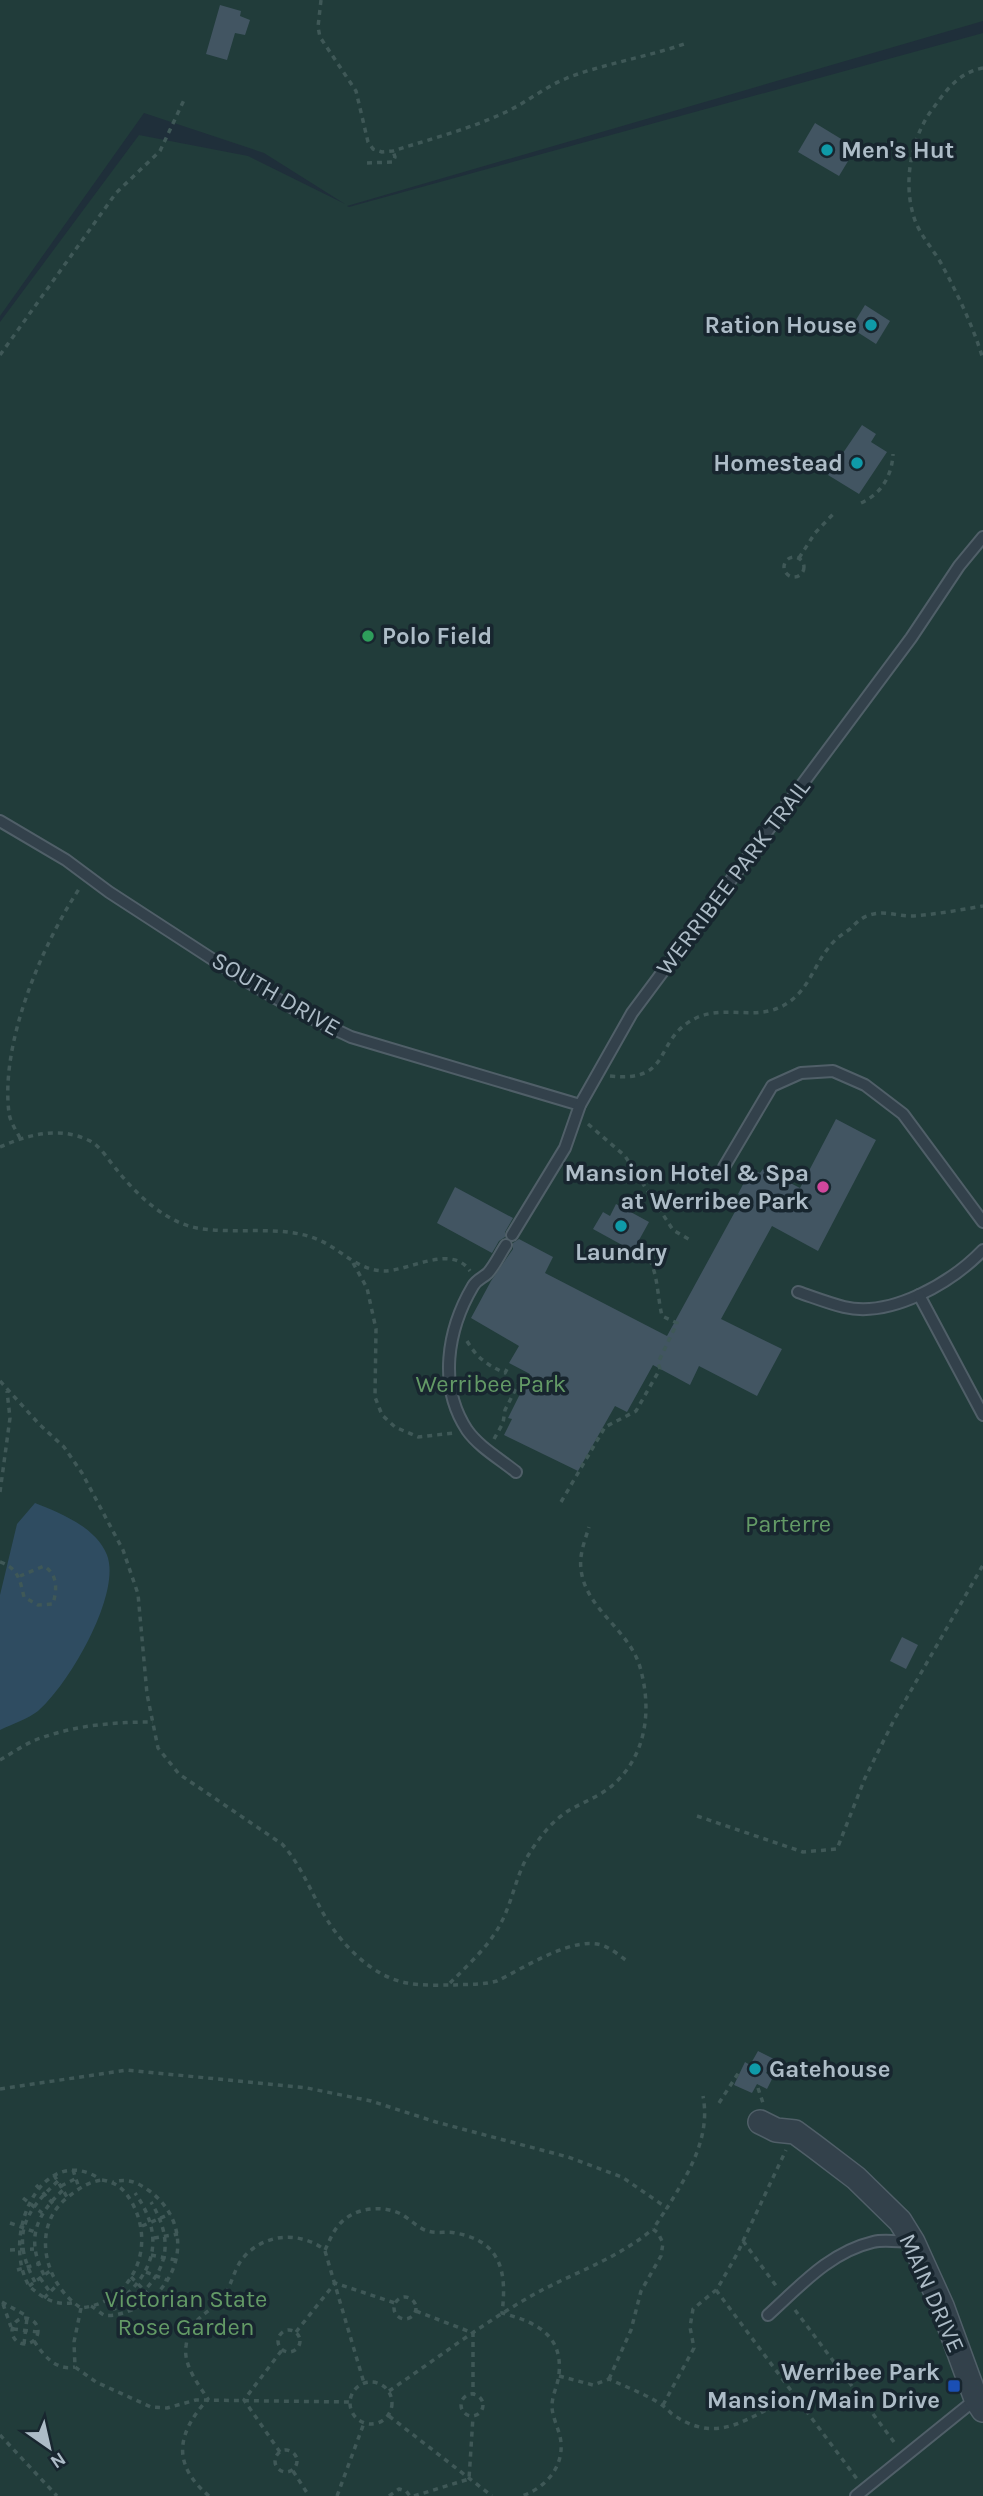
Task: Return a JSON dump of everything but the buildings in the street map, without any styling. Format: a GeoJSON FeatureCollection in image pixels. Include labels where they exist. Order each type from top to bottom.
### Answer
{"type":"FeatureCollection","features":[{"type":"Feature","properties":{"kind":"street","name":"MAIN DRIVE"},"geometry":{"type":"LineString","coordinates":[[760,2122],[776,2130],[795,2132],[856,2178],[900,2221],[913,2242],[942,2306],[980,2405]]}},
{"type":"Feature","properties":{"kind":"lane","name":"WERRIBEE PARK TRAIL"},"geometry":{"type":"LineString","coordinates":[[516,1472],[468,1430],[455,1407],[451,1389],[449,1352],[460,1315],[475,1283],[488,1274],[565,1148],[580,1105],[632,1013],[911,638],[959,566],[983,537]]}},
{"type":"Feature","properties":{"kind":"lane","name":"SOUTH DRIVE"},"geometry":{"type":"LineString","coordinates":[[0,821],[66,860],[246,981],[307,1016],[351,1037],[580,1105]]}},
{"type":"Feature","properties":{"kind":"lane"},"geometry":{"type":"LineString","coordinates":[[724,1167],[772,1086],[801,1073],[833,1072],[865,1085],[903,1114],[983,1222]]}},
{"type":"Feature","properties":{"kind":"lane"},"geometry":{"type":"LineString","coordinates":[[798,1292],[845,1308],[874,1309],[895,1305],[919,1295],[971,1262],[983,1250]]}},
{"type":"Feature","properties":{"kind":"lane"},"geometry":{"type":"LineString","coordinates":[[919,1295],[983,1415]]}},
{"type":"Feature","properties":{"kind":"lane"},"geometry":{"type":"LineString","coordinates":[[768,2315],[826,2263],[840,2254],[875,2242],[913,2242]]}},
{"type":"Feature","properties":{"kind":"lane"},"geometry":{"type":"LineString","coordinates":[[860,2493],[905,2456],[980,2405]]}},
{"type":"Feature","properties":{"kind":"path"},"geometry":{"type":"LineString","coordinates":[[321,0],[318,27],[320,37],[356,91],[368,142],[373,149],[382,152],[393,151],[491,119],[570,77],[687,43]]}},
{"type":"Feature","properties":{"kind":"path"},"geometry":{"type":"LineString","coordinates":[[983,68],[951,83],[929,113],[918,134],[911,162],[909,194],[913,215],[955,289],[983,359]]}},
{"type":"Feature","properties":{"kind":"path"},"geometry":{"type":"LineString","coordinates":[[0,355],[116,193],[160,151],[184,100]]}},
{"type":"Feature","properties":{"kind":"path"},"geometry":{"type":"LineString","coordinates":[[367,163],[393,162],[393,151]]}},
{"type":"Feature","properties":{"kind":"path"},"geometry":{"type":"LineString","coordinates":[[861,503],[873,498],[884,485],[891,470],[893,454]]}},
{"type":"Feature","properties":{"kind":"path"},"geometry":{"type":"LineString","coordinates":[[799,558],[815,533],[836,511]]}},
{"type":"Feature","properties":{"kind":"path"},"geometry":{"type":"LineString","coordinates":[[790,557],[799,558],[804,566],[802,573],[797,577],[787,575],[783,568],[785,561],[790,557]]}},
{"type":"Feature","properties":{"kind":"path"},"geometry":{"type":"LineString","coordinates":[[20,1138],[9,1115],[6,1076],[10,1043],[21,1006],[65,909],[88,876]]}},
{"type":"Feature","properties":{"kind":"path"},"geometry":{"type":"LineString","coordinates":[[598,1074],[625,1077],[646,1074],[655,1066],[671,1039],[696,1018],[728,1013],[759,1014],[782,1007],[796,997],[830,946],[866,916],[886,912],[923,915],[983,906]]}},
{"type":"Feature","properties":{"kind":"path"},"geometry":{"type":"LineString","coordinates":[[577,1118],[625,1156],[673,1230],[692,1241]]}},
{"type":"Feature","properties":{"kind":"path"},"geometry":{"type":"LineString","coordinates":[[0,1146],[41,1133],[89,1140],[105,1154],[131,1187],[179,1223],[197,1228],[299,1233],[332,1246],[365,1268],[385,1271],[433,1260],[461,1261],[468,1268],[475,1283]]}},
{"type":"Feature","properties":{"kind":"path"},"geometry":{"type":"LineString","coordinates":[[561,1502],[606,1427],[636,1412],[660,1369],[658,1363],[677,1323],[662,1317],[651,1259],[637,1244]]}},
{"type":"Feature","properties":{"kind":"path"},"geometry":{"type":"LineString","coordinates":[[352,1261],[362,1275],[372,1310],[377,1350],[375,1397],[382,1415],[395,1427],[418,1437],[462,1431]]}},
{"type":"Feature","properties":{"kind":"path"},"geometry":{"type":"LineString","coordinates":[[460,1315],[466,1339],[479,1359],[505,1373],[508,1367]]}},
{"type":"Feature","properties":{"kind":"path"},"geometry":{"type":"LineString","coordinates":[[488,1450],[503,1423],[505,1410],[522,1377]]}},
{"type":"Feature","properties":{"kind":"path"},"geometry":{"type":"LineString","coordinates":[[0,1381],[64,1447],[82,1473],[123,1550],[138,1594],[147,1694],[158,1748],[179,1774],[282,1844],[294,1857],[331,1926],[359,1957],[380,1973],[405,1983],[449,1985],[488,1984],[562,1949],[590,1943],[605,1946],[627,1961]]}},
{"type":"Feature","properties":{"kind":"path"},"geometry":{"type":"LineString","coordinates":[[0,1492],[10,1418],[6,1389]]}},
{"type":"Feature","properties":{"kind":"path"},"geometry":{"type":"LineString","coordinates":[[449,1985],[500,1925],[512,1898],[519,1872],[529,1853],[552,1824],[566,1812],[612,1786],[626,1771],[641,1745],[646,1721],[646,1695],[637,1656],[627,1638],[593,1599],[580,1568],[589,1527]]}},
{"type":"Feature","properties":{"kind":"path"},"geometry":{"type":"LineString","coordinates":[[0,1562],[8,1564],[20,1576],[24,1597],[38,1605],[53,1604],[57,1590],[50,1570],[44,1566],[20,1576]]}},
{"type":"Feature","properties":{"kind":"path"},"geometry":{"type":"LineString","coordinates":[[697,1816],[803,1852],[836,1849],[865,1778],[894,1720],[983,1565]]}},
{"type":"Feature","properties":{"kind":"path"},"geometry":{"type":"LineString","coordinates":[[0,1760],[42,1737],[85,1727],[153,1722]]}},
{"type":"Feature","properties":{"kind":"path"},"geometry":{"type":"LineString","coordinates":[[0,2089],[127,2070],[307,2088],[371,2101],[436,2122],[568,2157],[622,2177],[667,2208]]}},
{"type":"Feature","properties":{"kind":"path"},"geometry":{"type":"LineString","coordinates":[[719,2103],[739,2072]]}},
{"type":"Feature","properties":{"kind":"path"},"geometry":{"type":"LineString","coordinates":[[389,2391],[532,2295],[630,2248],[653,2229],[685,2179],[698,2149],[706,2110],[703,2096]]}},
{"type":"Feature","properties":{"kind":"path"},"geometry":{"type":"LineString","coordinates":[[663,2405],[694,2347],[690,2327],[693,2309],[716,2290],[743,2241],[795,2132]]}},
{"type":"Feature","properties":{"kind":"path"},"geometry":{"type":"LineString","coordinates":[[72,2170],[79,2188]]}},
{"type":"Feature","properties":{"kind":"path"},"geometry":{"type":"LineString","coordinates":[[17,2206],[36,2185],[54,2175],[72,2170],[87,2172],[113,2182],[130,2180],[158,2198],[170,2214],[178,2234],[177,2260],[168,2281],[152,2298],[137,2307],[116,2314],[104,2315],[90,2306]]}},
{"type":"Feature","properties":{"kind":"path"},"geometry":{"type":"LineString","coordinates":[[54,2175],[67,2197]]}},
{"type":"Feature","properties":{"kind":"path"},"geometry":{"type":"LineString","coordinates":[[50,2292],[42,2277],[34,2249],[35,2232],[42,2213],[51,2201],[62,2188],[75,2179]]}},
{"type":"Feature","properties":{"kind":"path"},"geometry":{"type":"LineString","coordinates":[[80,2308],[50,2271],[44,2244],[48,2225],[57,2208],[79,2188],[102,2180]]}},
{"type":"Feature","properties":{"kind":"path"},"geometry":{"type":"LineString","coordinates":[[35,2282],[27,2267],[23,2249],[23,2227],[32,2205],[58,2181]]}},
{"type":"Feature","properties":{"kind":"path"},"geometry":{"type":"LineString","coordinates":[[80,2308],[111,2296],[122,2287],[136,2270],[143,2249],[142,2226],[137,2211],[130,2199],[113,2182]]}},
{"type":"Feature","properties":{"kind":"path"},"geometry":{"type":"LineString","coordinates":[[36,2185],[57,2208]]}},
{"type":"Feature","properties":{"kind":"path"},"geometry":{"type":"LineString","coordinates":[[130,2199],[141,2186]]}},
{"type":"Feature","properties":{"kind":"path"},"geometry":{"type":"LineString","coordinates":[[130,2297],[146,2272],[154,2238],[145,2206],[135,2193]]}},
{"type":"Feature","properties":{"kind":"path"},"geometry":{"type":"LineString","coordinates":[[23,2198],[42,2213]]}},
{"type":"Feature","properties":{"kind":"path"},"geometry":{"type":"LineString","coordinates":[[137,2211],[158,2198]]}},
{"type":"Feature","properties":{"kind":"path"},"geometry":{"type":"LineString","coordinates":[[113,2305],[145,2291],[157,2276],[165,2258],[166,2236],[161,2218],[151,2202]]}},
{"type":"Feature","properties":{"kind":"path"},"geometry":{"type":"LineString","coordinates":[[325,2250],[339,2224],[351,2215],[383,2208],[399,2213],[427,2231],[456,2233],[471,2238],[489,2248],[499,2258],[505,2292],[502,2314]]}},
{"type":"Feature","properties":{"kind":"path"},"geometry":{"type":"LineString","coordinates":[[142,2226],[170,2214]]}},
{"type":"Feature","properties":{"kind":"path"},"geometry":{"type":"LineString","coordinates":[[10,2223],[35,2232]]}},
{"type":"Feature","properties":{"kind":"path"},"geometry":{"type":"LineString","coordinates":[[609,2379],[631,2330],[641,2291],[661,2256],[663,2244],[653,2229]]}},
{"type":"Feature","properties":{"kind":"path"},"geometry":{"type":"LineString","coordinates":[[154,2238],[178,2234]]}},
{"type":"Feature","properties":{"kind":"path"},"geometry":{"type":"LineString","coordinates":[[208,2399],[192,2377],[185,2348],[197,2319],[225,2295],[242,2259],[255,2246],[273,2237],[295,2237],[325,2250],[364,2383]]}},
{"type":"Feature","properties":{"kind":"path"},"geometry":{"type":"LineString","coordinates":[[743,2241],[905,2456]]}},
{"type":"Feature","properties":{"kind":"path"},"geometry":{"type":"LineString","coordinates":[[10,2251],[34,2249]]}},
{"type":"Feature","properties":{"kind":"path"},"geometry":{"type":"LineString","coordinates":[[151,2255],[177,2260]]}},
{"type":"Feature","properties":{"kind":"path"},"geometry":{"type":"LineString","coordinates":[[15,2264],[29,2286],[44,2298],[55,2303],[74,2303]]}},
{"type":"Feature","properties":{"kind":"path"},"geometry":{"type":"LineString","coordinates":[[18,2270],[38,2264]]}},
{"type":"Feature","properties":{"kind":"path"},"geometry":{"type":"LineString","coordinates":[[29,2286],[50,2271]]}},
{"type":"Feature","properties":{"kind":"path"},"geometry":{"type":"LineString","coordinates":[[146,2272],[168,2281]]}},
{"type":"Feature","properties":{"kind":"path"},"geometry":{"type":"LineString","coordinates":[[130,2277],[152,2298]]}},
{"type":"Feature","properties":{"kind":"path"},"geometry":{"type":"LineString","coordinates":[[335,2283],[395,2303]]}},
{"type":"Feature","properties":{"kind":"path"},"geometry":{"type":"LineString","coordinates":[[296,2332],[335,2283]]}},
{"type":"Feature","properties":{"kind":"path"},"geometry":{"type":"LineString","coordinates":[[44,2298],[58,2284]]}},
{"type":"Feature","properties":{"kind":"path"},"geometry":{"type":"LineString","coordinates":[[122,2287],[137,2307]]}},
{"type":"Feature","properties":{"kind":"path"},"geometry":{"type":"LineString","coordinates":[[716,2290],[860,2493]]}},
{"type":"Feature","properties":{"kind":"path"},"geometry":{"type":"LineString","coordinates":[[111,2296],[116,2314]]}},
{"type":"Feature","properties":{"kind":"path"},"geometry":{"type":"LineString","coordinates":[[401,2297],[409,2297],[415,2301],[414,2315],[407,2319],[400,2318],[395,2313],[395,2303],[401,2297]]}},
{"type":"Feature","properties":{"kind":"path"},"geometry":{"type":"LineString","coordinates":[[2,2302],[36,2322],[38,2332],[33,2341],[24,2344],[13,2337],[2,2302]]}},
{"type":"Feature","properties":{"kind":"path"},"geometry":{"type":"LineString","coordinates":[[75,2367],[74,2342],[80,2308]]}},
{"type":"Feature","properties":{"kind":"path"},"geometry":{"type":"LineString","coordinates":[[416,2311],[473,2333]]}},
{"type":"Feature","properties":{"kind":"path"},"geometry":{"type":"LineString","coordinates":[[502,2314],[522,2318],[539,2326],[551,2337],[557,2350],[559,2376],[552,2402],[561,2444],[557,2465],[551,2477],[541,2487],[522,2496]]}},
{"type":"Feature","properties":{"kind":"path"},"geometry":{"type":"LineString","coordinates":[[12,2329],[16,2320],[27,2317]]}},
{"type":"Feature","properties":{"kind":"path"},"geometry":{"type":"LineString","coordinates":[[24,2344],[27,2317]]}},
{"type":"Feature","properties":{"kind":"path"},"geometry":{"type":"LineString","coordinates":[[12,2329],[38,2332]]}},
{"type":"Feature","properties":{"kind":"path"},"geometry":{"type":"LineString","coordinates":[[288,2330],[296,2332],[300,2339],[298,2349],[291,2353],[282,2350],[278,2343],[281,2333],[288,2330]]}},
{"type":"Feature","properties":{"kind":"path"},"geometry":{"type":"LineString","coordinates":[[473,2333],[473,2394]]}},
{"type":"Feature","properties":{"kind":"path"},"geometry":{"type":"LineString","coordinates":[[33,2341],[52,2362],[67,2369],[75,2367],[96,2382],[150,2407],[167,2408],[184,2402],[208,2399],[351,2402]]}},
{"type":"Feature","properties":{"kind":"path"},"geometry":{"type":"LineString","coordinates":[[244,2400],[282,2350]]}},
{"type":"Feature","properties":{"kind":"path"},"geometry":{"type":"LineString","coordinates":[[559,2376],[593,2385],[609,2379],[663,2405],[687,2422],[714,2430],[741,2423],[770,2408]]}},
{"type":"Feature","properties":{"kind":"path"},"geometry":{"type":"LineString","coordinates":[[364,2383],[378,2383],[389,2391],[393,2404],[389,2416],[376,2424],[364,2423],[356,2418],[351,2402],[354,2391],[364,2383]]}},
{"type":"Feature","properties":{"kind":"path"},"geometry":{"type":"LineString","coordinates":[[473,2394],[482,2399],[484,2406],[481,2413],[473,2417],[464,2413],[461,2407],[465,2397],[473,2394]]}},
{"type":"Feature","properties":{"kind":"path"},"geometry":{"type":"LineString","coordinates":[[208,2399],[187,2427],[183,2443],[186,2468],[191,2479],[209,2496]]}},
{"type":"Feature","properties":{"kind":"path"},"geometry":{"type":"LineString","coordinates":[[244,2400],[280,2452]]}},
{"type":"Feature","properties":{"kind":"path"},"geometry":{"type":"LineString","coordinates":[[389,2416],[492,2496]]}},
{"type":"Feature","properties":{"kind":"path"},"geometry":{"type":"LineString","coordinates":[[470,2479],[473,2417]]}},
{"type":"Feature","properties":{"kind":"path"},"geometry":{"type":"LineString","coordinates":[[337,2496],[364,2423]]}},
{"type":"Feature","properties":{"kind":"path"},"geometry":{"type":"LineString","coordinates":[[0,2435],[57,2496]]}},
{"type":"Feature","properties":{"kind":"path"},"geometry":{"type":"LineString","coordinates":[[289,2451],[296,2455],[298,2462],[293,2471],[285,2473],[276,2467],[275,2459],[280,2452],[289,2451]]}},
{"type":"Feature","properties":{"kind":"path"},"geometry":{"type":"LineString","coordinates":[[293,2471],[309,2496]]}},
{"type":"Feature","properties":{"kind":"path"},"geometry":{"type":"LineString","coordinates":[[389,2496],[399,2489],[412,2496],[470,2479]]}},
{"type":"Feature","properties":{"kind":"green space","name":"Werribee Park"},"geometry":{"type":"Polygon","coordinates":[[[0,0],[983,0],[983,21],[347,206],[983,33],[983,2496],[0,2496],[0,322],[139,135],[248,156],[345,204],[264,153],[144,113],[0,316],[0,0]]]}},
{"type":"Feature","properties":{"kind":"water"},"geometry":{"type":"Polygon","coordinates":[[[35,1503],[76,1522],[95,1536],[107,1555],[110,1572],[107,1592],[100,1615],[64,1682],[38,1711],[0,1730],[0,1595],[17,1524],[35,1503]]]}},
{"type":"Feature","properties":{"kind":"place","name":"Men's Hut"},"geometry":{"type":"Point","coordinates":[827,150]}},
{"type":"Feature","properties":{"kind":"place","name":"Ration House"},"geometry":{"type":"Point","coordinates":[871,325]}},
{"type":"Feature","properties":{"kind":"place","name":"Homestead"},"geometry":{"type":"Point","coordinates":[857,463]}},
{"type":"Feature","properties":{"kind":"place","name":"Polo Field"},"geometry":{"type":"Point","coordinates":[368,636]}},
{"type":"Feature","properties":{"kind":"place","name":"Mansion Hotel & Spa at Werribee Park"},"geometry":{"type":"Point","coordinates":[823,1187]}},
{"type":"Feature","properties":{"kind":"place","name":"Laundry"},"geometry":{"type":"Point","coordinates":[621,1226]}},
{"type":"Feature","properties":{"kind":"place","name":"Gatehouse"},"geometry":{"type":"Point","coordinates":[755,2069]}},
{"type":"Feature","properties":{"kind":"place","name":"Werribee Park Mansion/Main Drive"},"geometry":{"type":"Point","coordinates":[954,2386]}},
{"type":"Feature","properties":{"kind":"park label","name":"Parterre"},"geometry":{"type":"Point","coordinates":[788,1524]}},
{"type":"Feature","properties":{"kind":"park label","name":"Victorian State Rose Garden"},"geometry":{"type":"Point","coordinates":[186,2313]}}]}
